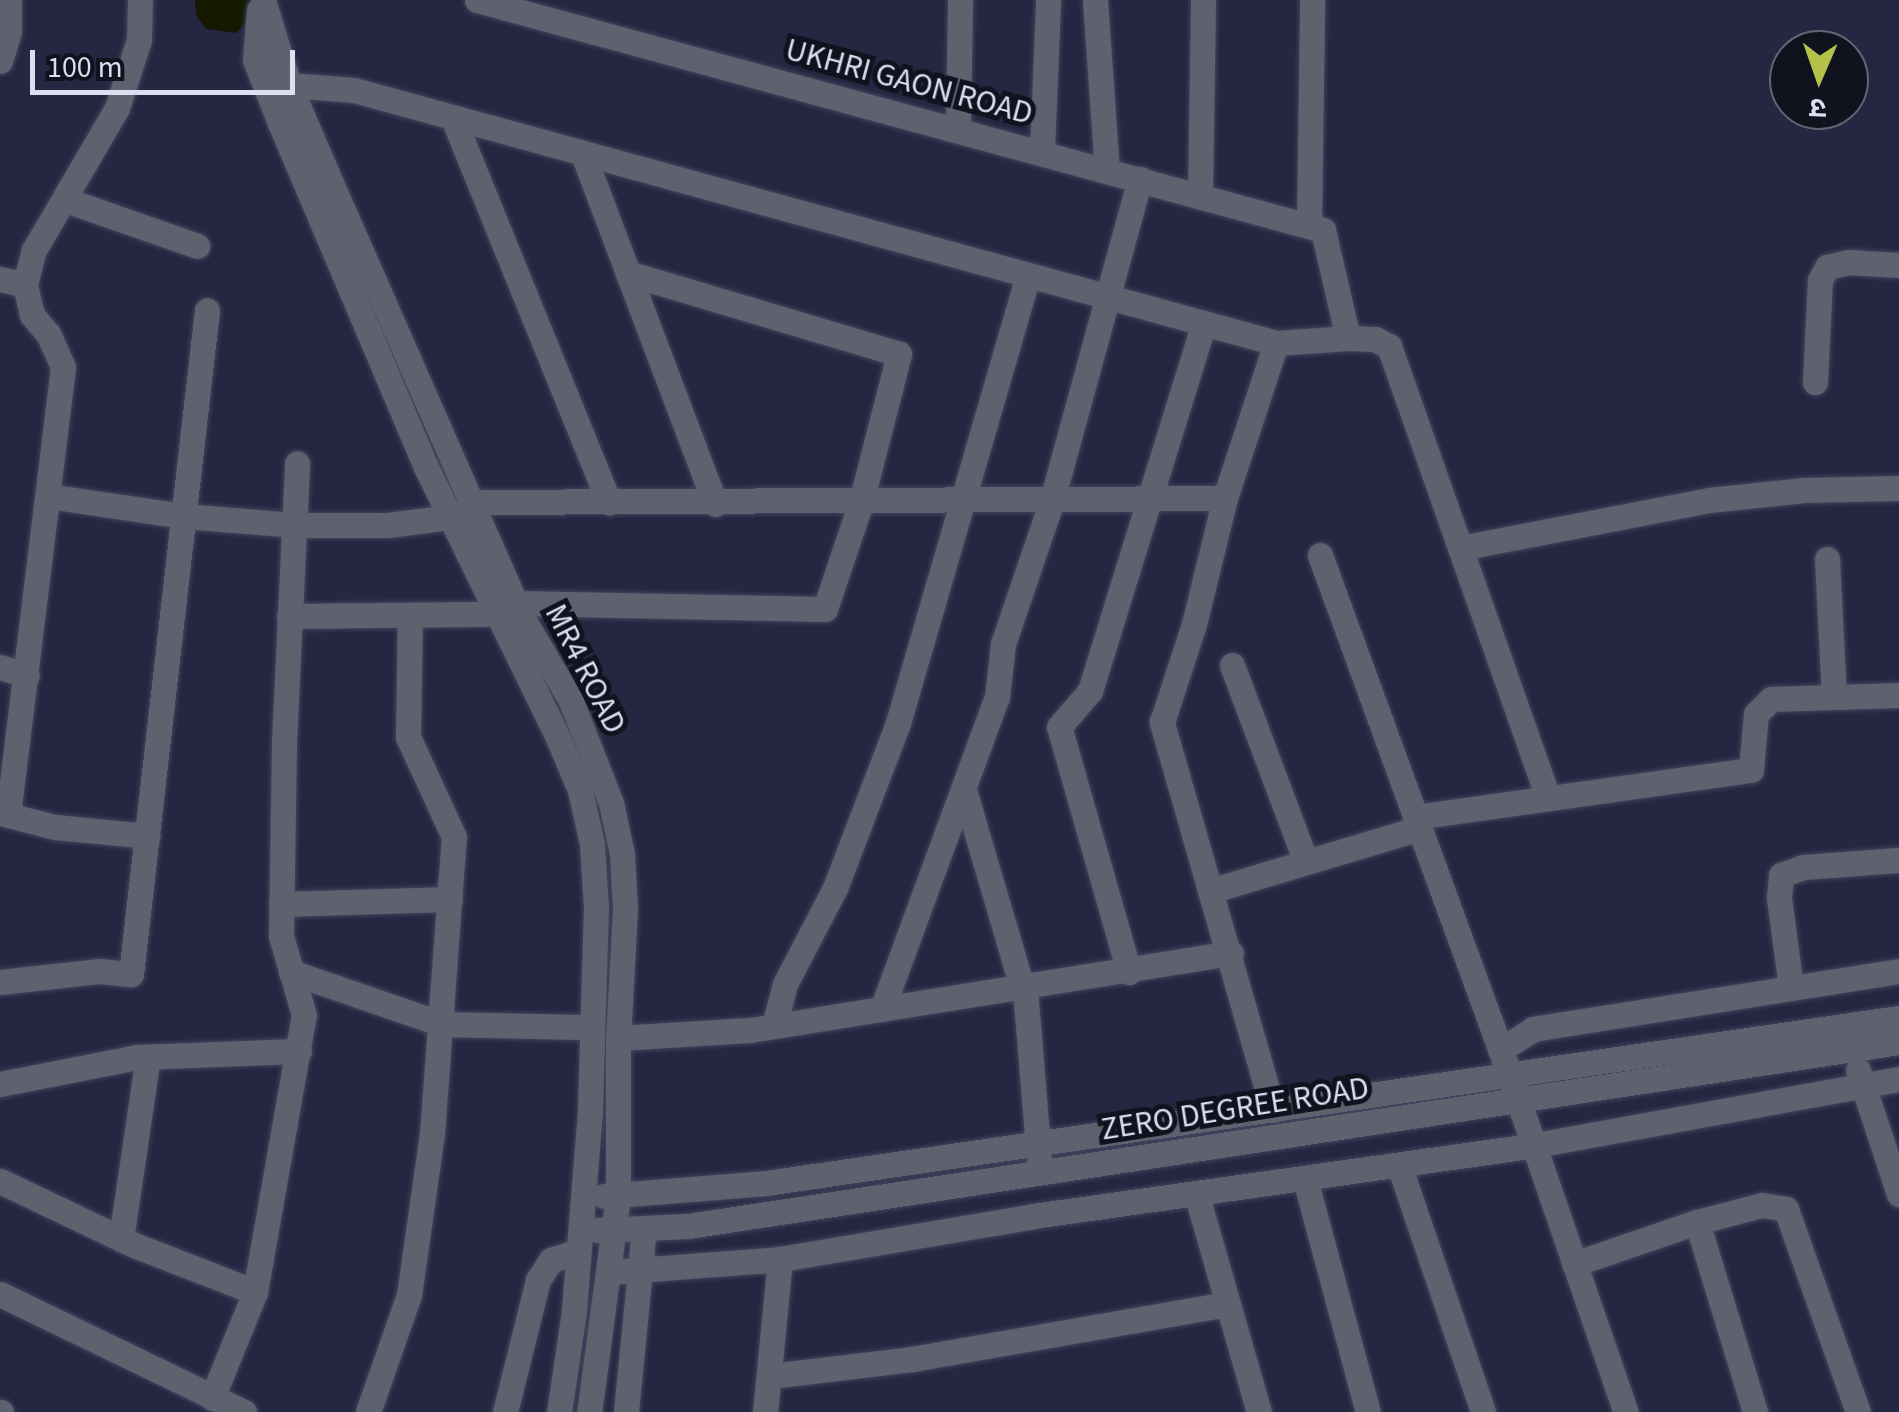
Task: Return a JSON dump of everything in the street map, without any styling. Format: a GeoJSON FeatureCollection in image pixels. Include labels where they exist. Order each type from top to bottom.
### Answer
{"type":"FeatureCollection","features":[{"type":"Feature","properties":{"kind":"street"},"geometry":{"type":"LineString","coordinates":[[0,62],[10,31],[9,0]]}},
{"type":"Feature","properties":{"kind":"street"},"geometry":{"type":"LineString","coordinates":[[140,0],[139,40],[118,108],[66,200],[12,282],[48,334],[63,367],[27,675],[4,814],[55,827],[148,836]]}},
{"type":"Feature","properties":{"kind":"street","name":"MR4 ROAD"},"geometry":{"type":"LineString","coordinates":[[261,0],[289,85],[460,510]]}},
{"type":"Feature","properties":{"kind":"street","name":"MR4 ROAD"},"geometry":{"type":"LineString","coordinates":[[261,0],[255,60],[507,609],[584,808],[596,875],[591,1028],[584,1195],[559,1412]]}},
{"type":"Feature","properties":{"kind":"street","name":"UKHRI GAON ROAD"},"geometry":{"type":"LineString","coordinates":[[477,0],[1316,228]]}},
{"type":"Feature","properties":{"kind":"street"},"geometry":{"type":"LineString","coordinates":[[958,129],[960,0]]}},
{"type":"Feature","properties":{"kind":"street"},"geometry":{"type":"LineString","coordinates":[[1042,152],[1048,0]]}},
{"type":"Feature","properties":{"kind":"street"},"geometry":{"type":"LineString","coordinates":[[1095,0],[1107,170]]}},
{"type":"Feature","properties":{"kind":"street"},"geometry":{"type":"LineString","coordinates":[[1200,196],[1203,0]]}},
{"type":"Feature","properties":{"kind":"street"},"geometry":{"type":"LineString","coordinates":[[1312,0],[1316,228],[1348,338]]}},
{"type":"Feature","properties":{"kind":"street"},"geometry":{"type":"LineString","coordinates":[[289,85],[354,90],[1276,343],[1348,338],[1375,339],[1388,346],[1548,798]]}},
{"type":"Feature","properties":{"kind":"street"},"geometry":{"type":"LineString","coordinates":[[454,118],[609,503]]}},
{"type":"Feature","properties":{"kind":"street"},"geometry":{"type":"LineString","coordinates":[[583,154],[716,504]]}},
{"type":"Feature","properties":{"kind":"street"},"geometry":{"type":"LineString","coordinates":[[882,1009],[997,697],[1002,644],[1052,500],[1140,179]]}},
{"type":"Feature","properties":{"kind":"street"},"geometry":{"type":"LineString","coordinates":[[66,200],[197,246]]}},
{"type":"Feature","properties":{"kind":"street"},"geometry":{"type":"LineString","coordinates":[[1815,382],[1820,280],[1827,267],[1848,262],[1899,265]]}},
{"type":"Feature","properties":{"kind":"street"},"geometry":{"type":"LineString","coordinates":[[289,616],[410,616],[507,609],[825,608],[861,502],[899,354],[628,273]]}},
{"type":"Feature","properties":{"kind":"street"},"geometry":{"type":"LineString","coordinates":[[774,1026],[785,984],[835,888],[898,724],[1028,275]]}},
{"type":"Feature","properties":{"kind":"street"},"geometry":{"type":"LineString","coordinates":[[0,982],[100,971],[131,974],[207,310]]}},
{"type":"Feature","properties":{"kind":"street"},"geometry":{"type":"LineString","coordinates":[[1129,972],[1059,727],[1090,691],[1204,323]]}},
{"type":"Feature","properties":{"kind":"street"},"geometry":{"type":"LineString","coordinates":[[1273,1110],[1162,722],[1194,624],[1225,498],[1276,343]]}},
{"type":"Feature","properties":{"kind":"street"},"geometry":{"type":"LineString","coordinates":[[212,1398],[255,1292],[304,1016],[280,936],[297,463]]}},
{"type":"Feature","properties":{"kind":"street"},"geometry":{"type":"LineString","coordinates":[[1460,548],[1710,500],[1804,490],[1899,488]]}},
{"type":"Feature","properties":{"kind":"street"},"geometry":{"type":"LineString","coordinates":[[48,496],[184,516],[294,525],[388,525],[460,510],[609,503],[1225,498]]}},
{"type":"Feature","properties":{"kind":"street"},"geometry":{"type":"LineString","coordinates":[[1320,555],[1419,823],[1626,1412]]}},
{"type":"Feature","properties":{"kind":"street"},"geometry":{"type":"LineString","coordinates":[[1827,560],[1834,696]]}},
{"type":"Feature","properties":{"kind":"street","name":"MR4 ROAD"},"geometry":{"type":"LineString","coordinates":[[507,609],[571,701],[611,803],[622,854],[626,910],[618,1038],[618,1196],[589,1412]]}},
{"type":"Feature","properties":{"kind":"street"},"geometry":{"type":"LineString","coordinates":[[368,1412],[408,1295],[442,1024],[454,837],[408,737],[410,616]]}},
{"type":"Feature","properties":{"kind":"street"},"geometry":{"type":"LineString","coordinates":[[1232,665],[1306,862]]}},
{"type":"Feature","properties":{"kind":"street"},"geometry":{"type":"LineString","coordinates":[[0,667],[27,675]]}},
{"type":"Feature","properties":{"kind":"street"},"geometry":{"type":"LineString","coordinates":[[1210,890],[1419,823],[1548,798],[1751,770],[1756,714],[1771,699],[1899,694]]}},
{"type":"Feature","properties":{"kind":"street"},"geometry":{"type":"LineString","coordinates":[[964,790],[1022,987],[1040,1171]]}},
{"type":"Feature","properties":{"kind":"street"},"geometry":{"type":"LineString","coordinates":[[1791,987],[1778,898],[1781,874],[1803,867],[1899,860]]}},
{"type":"Feature","properties":{"kind":"street"},"geometry":{"type":"LineString","coordinates":[[281,904],[450,899]]}},
{"type":"Feature","properties":{"kind":"street"},"geometry":{"type":"LineString","coordinates":[[618,1038],[774,1026],[1231,953]]}},
{"type":"Feature","properties":{"kind":"street"},"geometry":{"type":"LineString","coordinates":[[1500,1050],[1533,1029],[1899,970]]}},
{"type":"Feature","properties":{"kind":"street"},"geometry":{"type":"LineString","coordinates":[[291,972],[442,1024],[591,1028]]}},
{"type":"Feature","properties":{"kind":"street","name":"ZERO DEGREE ROAD"},"geometry":{"type":"LineString","coordinates":[[579,1240],[614,1230],[1040,1171],[1512,1088],[1850,1037],[1899,1018]]}},
{"type":"Feature","properties":{"kind":"street"},"geometry":{"type":"LineString","coordinates":[[1850,1037],[1899,1194]]}},
{"type":"Feature","properties":{"kind":"street","name":"ZERO DEGREE ROAD"},"geometry":{"type":"LineString","coordinates":[[1850,1037],[1899,1042]]}},
{"type":"Feature","properties":{"kind":"street"},"geometry":{"type":"LineString","coordinates":[[0,1084],[148,1057],[298,1051]]}},
{"type":"Feature","properties":{"kind":"street"},"geometry":{"type":"LineString","coordinates":[[121,1239],[148,1057]]}},
{"type":"Feature","properties":{"kind":"street"},"geometry":{"type":"LineString","coordinates":[[609,1272],[780,1259],[1033,1216],[1197,1196],[1530,1146],[1899,1078]]}},
{"type":"Feature","properties":{"kind":"street","name":"ZERO DEGREE ROAD"},"geometry":{"type":"LineString","coordinates":[[584,1195],[618,1196],[766,1183],[1273,1110],[1512,1088]]}},
{"type":"Feature","properties":{"kind":"street"},"geometry":{"type":"LineString","coordinates":[[1400,1165],[1483,1412]]}},
{"type":"Feature","properties":{"kind":"street"},"geometry":{"type":"LineString","coordinates":[[1305,1179],[1368,1412]]}},
{"type":"Feature","properties":{"kind":"street"},"geometry":{"type":"LineString","coordinates":[[0,1181],[121,1239],[255,1292]]}},
{"type":"Feature","properties":{"kind":"street"},"geometry":{"type":"LineString","coordinates":[[1197,1196],[1256,1412]]}},
{"type":"Feature","properties":{"kind":"street"},"geometry":{"type":"LineString","coordinates":[[1574,1264],[1697,1222],[1762,1206],[1786,1208],[1858,1412]]}},
{"type":"Feature","properties":{"kind":"street"},"geometry":{"type":"LineString","coordinates":[[1697,1222],[1755,1412]]}},
{"type":"Feature","properties":{"kind":"street"},"geometry":{"type":"LineString","coordinates":[[626,1412],[644,1228]]}},
{"type":"Feature","properties":{"kind":"street"},"geometry":{"type":"LineString","coordinates":[[505,1412],[538,1280],[551,1260],[579,1240]]}},
{"type":"Feature","properties":{"kind":"street"},"geometry":{"type":"LineString","coordinates":[[765,1412],[780,1259]]}},
{"type":"Feature","properties":{"kind":"street"},"geometry":{"type":"LineString","coordinates":[[0,1294],[244,1412]]}},
{"type":"Feature","properties":{"kind":"street"},"geometry":{"type":"LineString","coordinates":[[770,1376],[912,1359],[1227,1304]]}},
{"type":"Feature","properties":{"kind":"shaded area"},"geometry":{"type":"Polygon","coordinates":[[[195,0],[253,0],[245,24],[236,33],[206,29],[196,15],[195,0]]]}}]}
